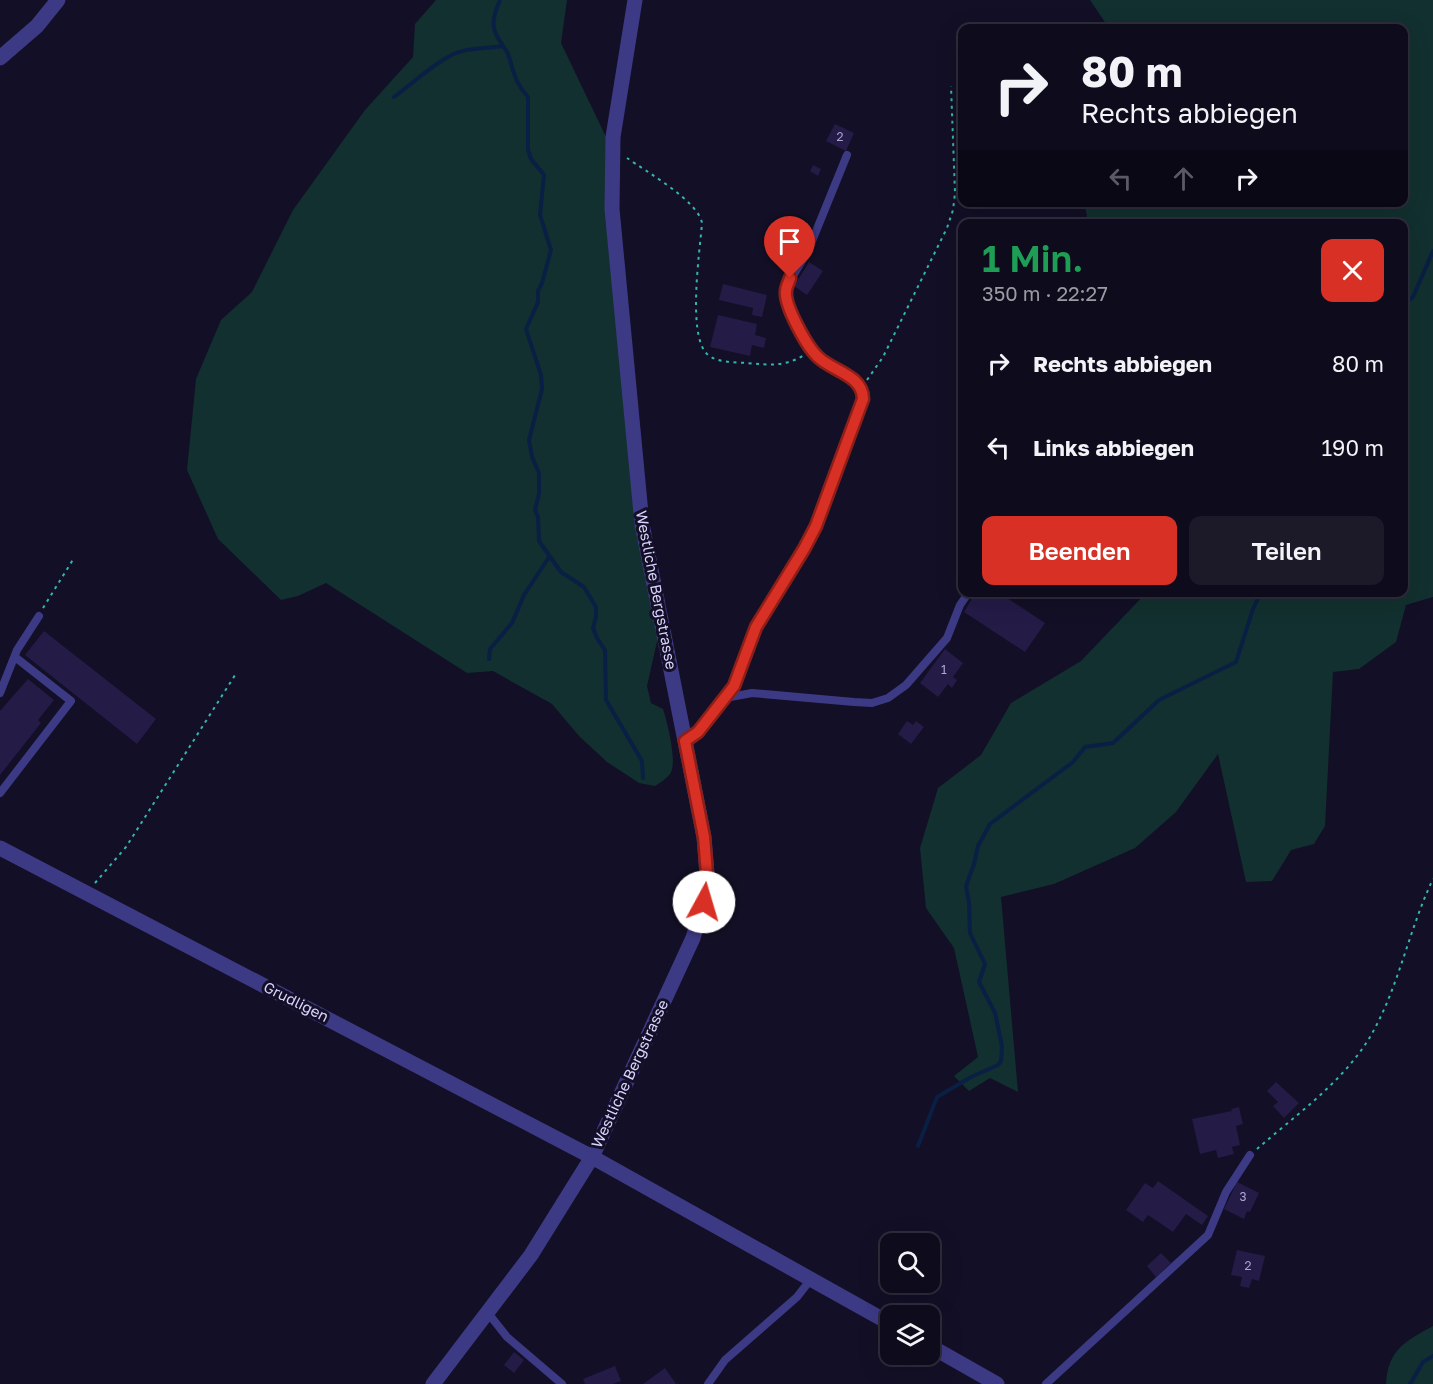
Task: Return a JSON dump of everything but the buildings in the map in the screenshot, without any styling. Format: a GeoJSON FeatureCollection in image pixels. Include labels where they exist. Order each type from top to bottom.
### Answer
{"type":"FeatureCollection","features":[{"type":"Feature","properties":{"kind":"street"},"geometry":{"type":"LineString","coordinates":[[0,58],[37,26],[58,0]]}},
{"type":"Feature","properties":{"kind":"street","name":"Westliche Bergstrasse"},"geometry":{"type":"LineString","coordinates":[[433,1384],[531,1255],[592,1156],[693,938],[704,902],[707,874],[704,837],[642,524],[612,209],[613,137],[635,0]]}},
{"type":"Feature","properties":{"kind":"street","name":"Grudligen"},"geometry":{"type":"LineString","coordinates":[[0,848],[592,1156],[880,1318]]}},
{"type":"Feature","properties":{"kind":"street"},"geometry":{"type":"LineString","coordinates":[[940,1352],[997,1384]]}},
{"type":"Feature","properties":{"kind":"lane"},"geometry":{"type":"LineString","coordinates":[[685,741],[698,732],[734,686],[756,627],[816,526],[863,399],[860,385],[855,380],[824,363],[812,350],[790,308],[785,289],[808,251],[847,155]]}},
{"type":"Feature","properties":{"kind":"lane"},"geometry":{"type":"LineString","coordinates":[[725,698],[752,693],[863,703],[888,698],[906,685],[947,638],[966,597]]}},
{"type":"Feature","properties":{"kind":"lane"},"geometry":{"type":"LineString","coordinates":[[0,693],[15,657],[39,616]]}},
{"type":"Feature","properties":{"kind":"lane"},"geometry":{"type":"LineString","coordinates":[[0,793],[71,701],[15,657]]}},
{"type":"Feature","properties":{"kind":"lane"},"geometry":{"type":"LineString","coordinates":[[1046,1384],[1208,1235],[1226,1192],[1250,1155]]}},
{"type":"Feature","properties":{"kind":"lane"},"geometry":{"type":"LineString","coordinates":[[708,1384],[725,1360],[797,1297],[811,1279]]}},
{"type":"Feature","properties":{"kind":"lane"},"geometry":{"type":"LineString","coordinates":[[488,1313],[507,1337],[562,1384]]}},
{"type":"Feature","properties":{"kind":"path"},"geometry":{"type":"LineString","coordinates":[[860,385],[869,379],[883,357],[947,228],[953,210],[955,193],[951,86]]}},
{"type":"Feature","properties":{"kind":"path"},"geometry":{"type":"LineString","coordinates":[[612,152],[625,156],[689,202],[701,216],[695,304],[700,341],[705,352],[721,361],[776,366],[793,362],[812,350]]}},
{"type":"Feature","properties":{"kind":"path"},"geometry":{"type":"LineString","coordinates":[[39,616],[74,558]]}},
{"type":"Feature","properties":{"kind":"path"},"geometry":{"type":"LineString","coordinates":[[86,893],[126,846],[237,672]]}},
{"type":"Feature","properties":{"kind":"path"},"geometry":{"type":"LineString","coordinates":[[1250,1155],[1342,1073],[1360,1052],[1375,1029],[1388,1000],[1433,879]]}},
{"type":"Feature","properties":{"kind":"green space"},"geometry":{"type":"Polygon","coordinates":[[[436,0],[567,0],[561,43],[607,139],[659,633],[647,686],[651,703],[663,709],[673,761],[670,774],[655,786],[639,783],[607,762],[579,736],[552,704],[493,671],[467,673],[326,583],[298,596],[281,600],[218,539],[187,470],[196,379],[221,320],[252,292],[293,210],[365,110],[413,57],[415,24],[436,0]]]}},
{"type":"Feature","properties":{"kind":"green space"},"geometry":{"type":"Polygon","coordinates":[[[1090,0],[1433,0],[1433,597],[1406,605],[1396,642],[1359,669],[1333,672],[1325,826],[1314,844],[1291,850],[1272,881],[1246,882],[1218,754],[1176,812],[1135,848],[1054,884],[1001,897],[1018,1092],[990,1078],[969,1091],[954,1076],[978,1057],[954,948],[926,908],[920,848],[938,788],[981,755],[1011,703],[1081,661],[1142,597],[1408,597],[1408,219],[1086,219],[1085,207],[1408,207],[1408,24],[1106,24],[1090,0]]]}},
{"type":"Feature","properties":{"kind":"green space"},"geometry":{"type":"Polygon","coordinates":[[[1433,1326],[1433,1384],[1386,1384],[1390,1362],[1395,1354],[1415,1336],[1433,1326]]]}},
{"type":"Feature","properties":{"kind":"waterway"},"geometry":{"type":"LineString","coordinates":[[500,0],[494,18],[494,28],[508,54],[517,81],[528,97],[528,150],[531,159],[544,175],[540,215],[551,250],[538,291],[538,302],[526,329],[541,375],[542,389],[529,440],[532,457],[539,473],[539,494],[535,510],[538,517],[539,541],[561,572],[584,587],[596,607],[593,628],[605,650],[606,700],[642,761],[643,778]]}},
{"type":"Feature","properties":{"kind":"waterway"},"geometry":{"type":"LineString","coordinates":[[394,97],[432,67],[456,53],[502,46]]}},
{"type":"Feature","properties":{"kind":"waterway"},"geometry":{"type":"LineString","coordinates":[[1408,301],[1413,297],[1433,251]]}},
{"type":"Feature","properties":{"kind":"waterway"},"geometry":{"type":"LineString","coordinates":[[489,659],[490,649],[512,623],[524,595],[549,557]]}},
{"type":"Feature","properties":{"kind":"waterway"},"geometry":{"type":"LineString","coordinates":[[918,1146],[937,1097],[971,1077],[998,1065],[1001,1061],[1002,1046],[995,1013],[979,982],[985,964],[970,933],[966,886],[978,846],[990,824],[1073,762],[1085,747],[1113,743],[1159,700],[1236,662],[1259,597]]}},
{"type":"Feature","properties":{"kind":"waterway"},"geometry":{"type":"LineString","coordinates":[[1410,1384],[1423,1362],[1433,1356]]}},
{"type":"Feature","properties":{"kind":"route"},"geometry":{"type":"LineString","coordinates":[[704,902],[707,874],[704,837],[685,741],[698,732],[734,686],[756,627],[816,526],[863,399],[860,385],[855,380],[824,363],[812,350],[786,296],[785,289],[790,278]]}}]}
